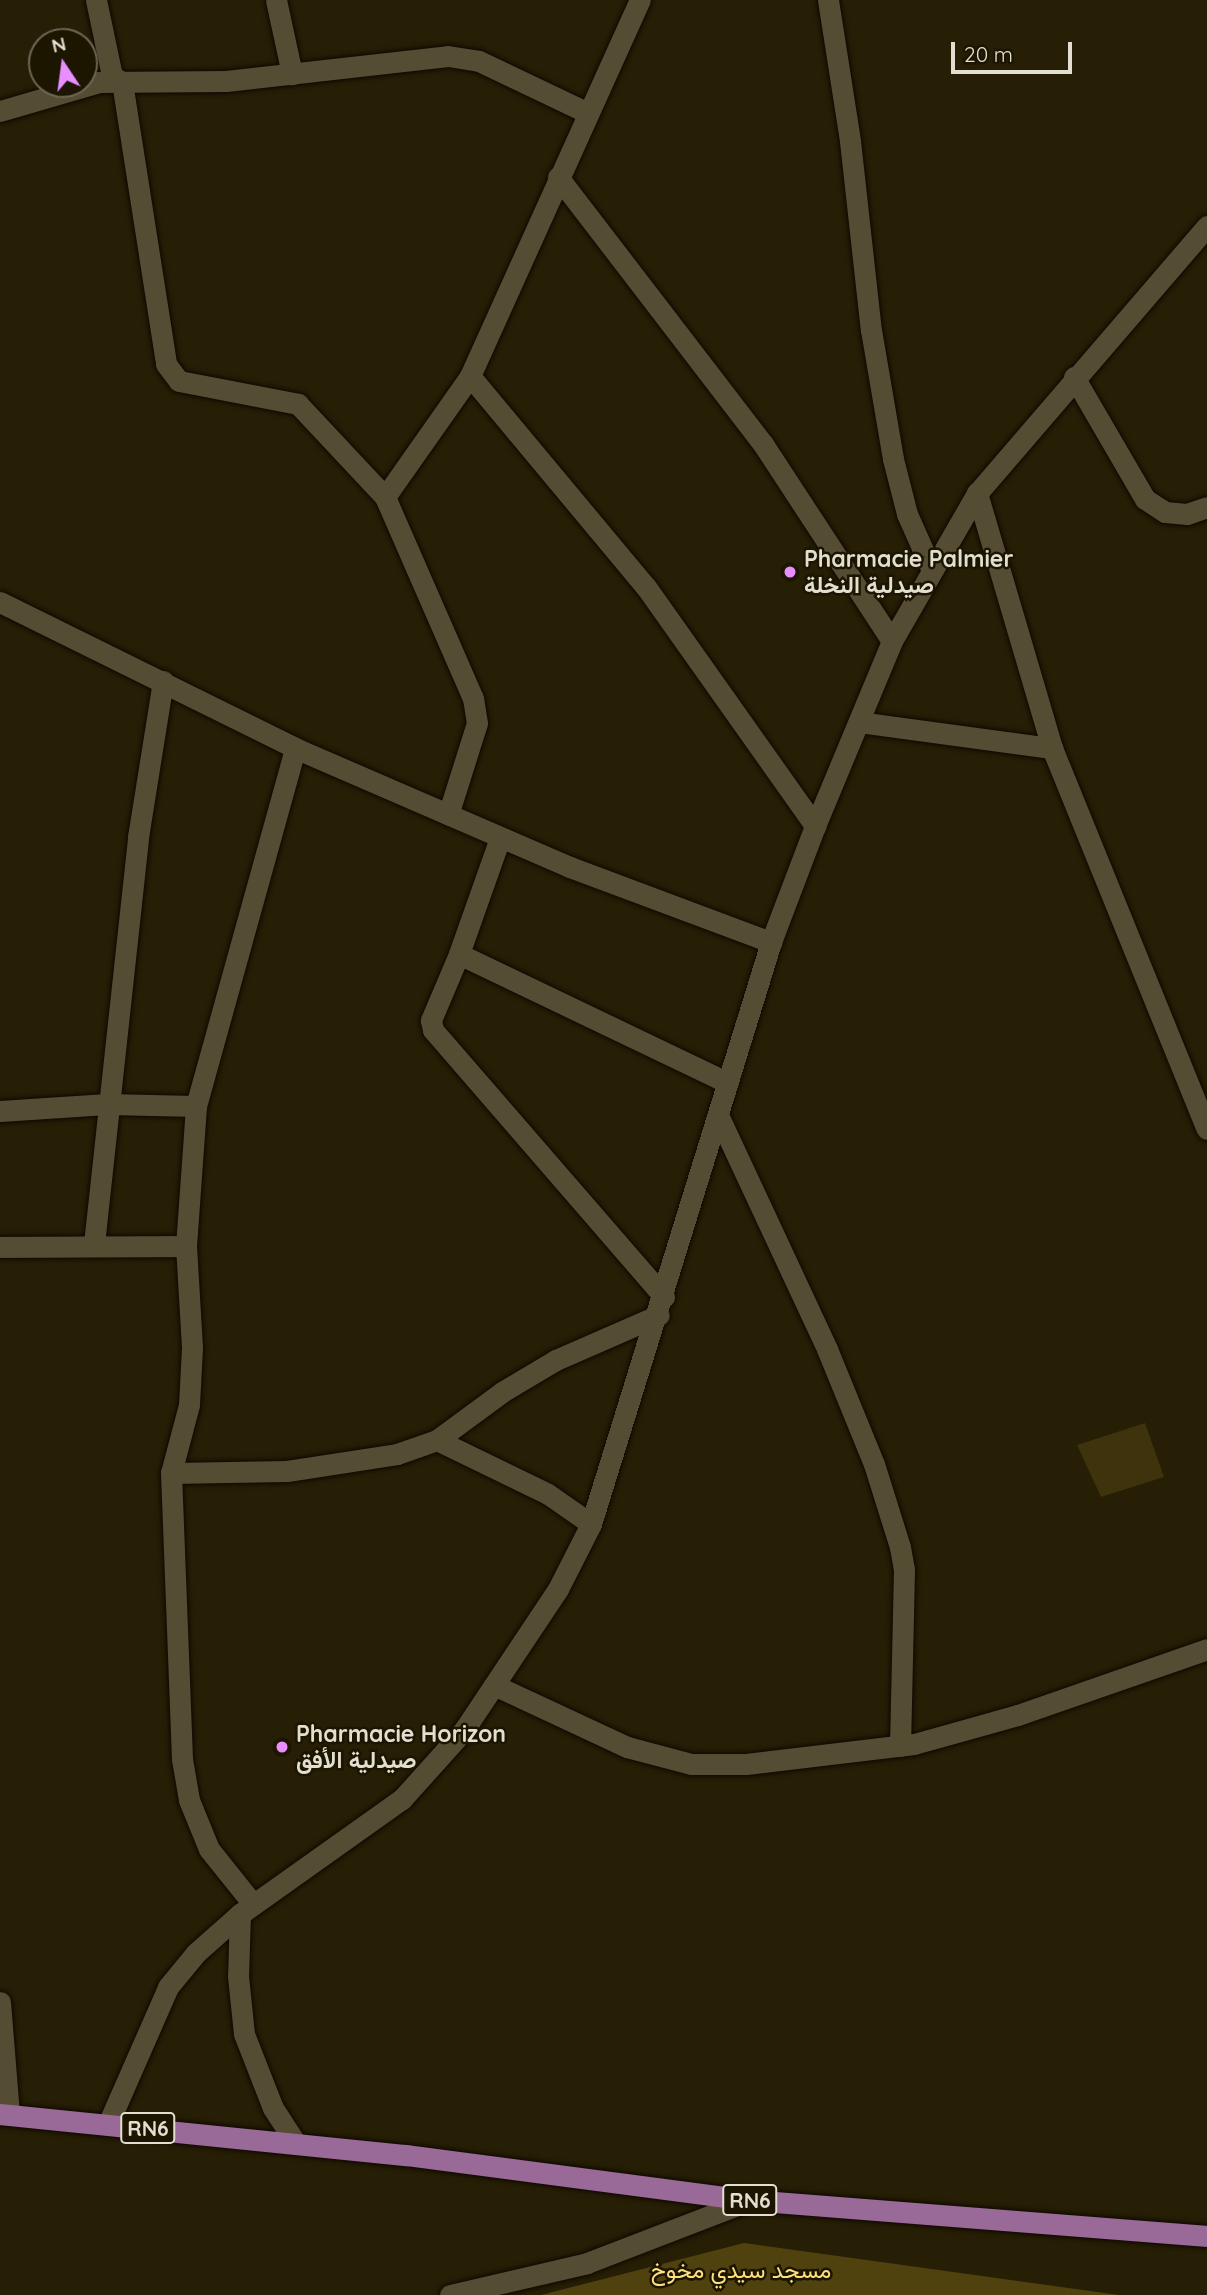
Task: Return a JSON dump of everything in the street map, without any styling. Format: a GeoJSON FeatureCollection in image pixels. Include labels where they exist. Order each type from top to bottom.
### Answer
{"type":"FeatureCollection","features":[{"type":"Feature","properties":{"kind":"main road","name":"RN6"},"geometry":{"type":"LineString","coordinates":[[4,2114],[295,2142],[750,2200],[1207,2236]]}},
{"type":"Feature","properties":{"kind":"street"},"geometry":{"type":"LineString","coordinates":[[96,0],[112,76],[122,82]]}},
{"type":"Feature","properties":{"kind":"street"},"geometry":{"type":"LineString","coordinates":[[275,0],[292,75]]}},
{"type":"Feature","properties":{"kind":"street"},"geometry":{"type":"LineString","coordinates":[[385,497],[470,376],[586,112],[640,0]]}},
{"type":"Feature","properties":{"kind":"street"},"geometry":{"type":"LineString","coordinates":[[828,0],[850,141],[871,330],[892,459],[907,514],[931,568]]}},
{"type":"Feature","properties":{"kind":"street"},"geometry":{"type":"LineString","coordinates":[[0,111],[60,90],[122,82],[226,81],[447,56],[478,61],[586,112]]}},
{"type":"Feature","properties":{"kind":"street"},"geometry":{"type":"LineString","coordinates":[[122,82],[166,364],[179,381],[298,404],[385,497],[473,698],[477,723],[448,815]]}},
{"type":"Feature","properties":{"kind":"street"},"geometry":{"type":"LineString","coordinates":[[558,177],[763,444],[892,641]]}},
{"type":"Feature","properties":{"kind":"street"},"geometry":{"type":"LineString","coordinates":[[108,2124],[168,1987],[196,1953],[246,1909],[401,1799],[464,1730],[558,1589],[591,1524],[661,1306],[771,942],[815,826],[892,641],[931,568],[977,493],[1074,377],[1207,226]]}},
{"type":"Feature","properties":{"kind":"street"},"geometry":{"type":"LineString","coordinates":[[470,376],[646,587],[815,826]]}},
{"type":"Feature","properties":{"kind":"street"},"geometry":{"type":"LineString","coordinates":[[1074,377],[1145,499],[1165,512],[1187,514],[1207,508]]}},
{"type":"Feature","properties":{"kind":"street"},"geometry":{"type":"LineString","coordinates":[[977,493],[1052,748],[1203,1106],[1207,1129]]}},
{"type":"Feature","properties":{"kind":"street"},"geometry":{"type":"LineString","coordinates":[[0,602],[295,748],[500,838],[771,942]]}},
{"type":"Feature","properties":{"kind":"street"},"geometry":{"type":"LineString","coordinates":[[94,1244],[107,1104],[138,837],[163,681]]}},
{"type":"Feature","properties":{"kind":"street"},"geometry":{"type":"LineString","coordinates":[[859,722],[1052,748]]}},
{"type":"Feature","properties":{"kind":"street"},"geometry":{"type":"LineString","coordinates":[[295,748],[196,1106],[186,1247],[192,1347],[189,1405],[171,1473],[182,1759],[189,1800],[209,1849],[246,1909],[237,1976],[244,2034],[267,2097],[295,2142]]}},
{"type":"Feature","properties":{"kind":"street"},"geometry":{"type":"LineString","coordinates":[[500,838],[459,954],[432,1020],[433,1030],[661,1306]]}},
{"type":"Feature","properties":{"kind":"street"},"geometry":{"type":"LineString","coordinates":[[459,954],[728,1083]]}},
{"type":"Feature","properties":{"kind":"street"},"geometry":{"type":"LineString","coordinates":[[0,1111],[107,1104],[196,1106]]}},
{"type":"Feature","properties":{"kind":"street"},"geometry":{"type":"LineString","coordinates":[[719,1115],[827,1349],[874,1464],[900,1546],[904,1570],[900,1746]]}},
{"type":"Feature","properties":{"kind":"street"},"geometry":{"type":"LineString","coordinates":[[0,1247],[94,1244],[186,1247]]}},
{"type":"Feature","properties":{"kind":"street"},"geometry":{"type":"LineString","coordinates":[[171,1473],[288,1471],[397,1454],[438,1440],[502,1392],[556,1360],[661,1306]]}},
{"type":"Feature","properties":{"kind":"street"},"geometry":{"type":"LineString","coordinates":[[438,1440],[548,1494],[591,1524]]}},
{"type":"Feature","properties":{"kind":"street"},"geometry":{"type":"LineString","coordinates":[[494,1685],[628,1747],[691,1764],[746,1764],[900,1746],[1018,1715],[1207,1649]]}},
{"type":"Feature","properties":{"kind":"street"},"geometry":{"type":"LineString","coordinates":[[0,2003],[4,2114]]}},
{"type":"Feature","properties":{"kind":"street"},"geometry":{"type":"LineString","coordinates":[[450,2295],[587,2263],[750,2200]]}},
{"type":"Feature","properties":{"kind":"green space","name":"مسجد سيدي مخوخ"},"geometry":{"type":"Polygon","coordinates":[[[744,2243],[1119,2295],[541,2295],[744,2243]]]}},
{"type":"Feature","properties":{"kind":"building"},"geometry":{"type":"Polygon","coordinates":[[[1145,1423],[1164,1477],[1101,1497],[1077,1445],[1145,1423]]]}},
{"type":"Feature","properties":{"kind":"place","name":"Pharmacie Palmier صيدلية النخلة"},"geometry":{"type":"Point","coordinates":[790,572]}},
{"type":"Feature","properties":{"kind":"place","name":"Pharmacie Horizon صيدلية الأفق"},"geometry":{"type":"Point","coordinates":[282,1747]}}]}
